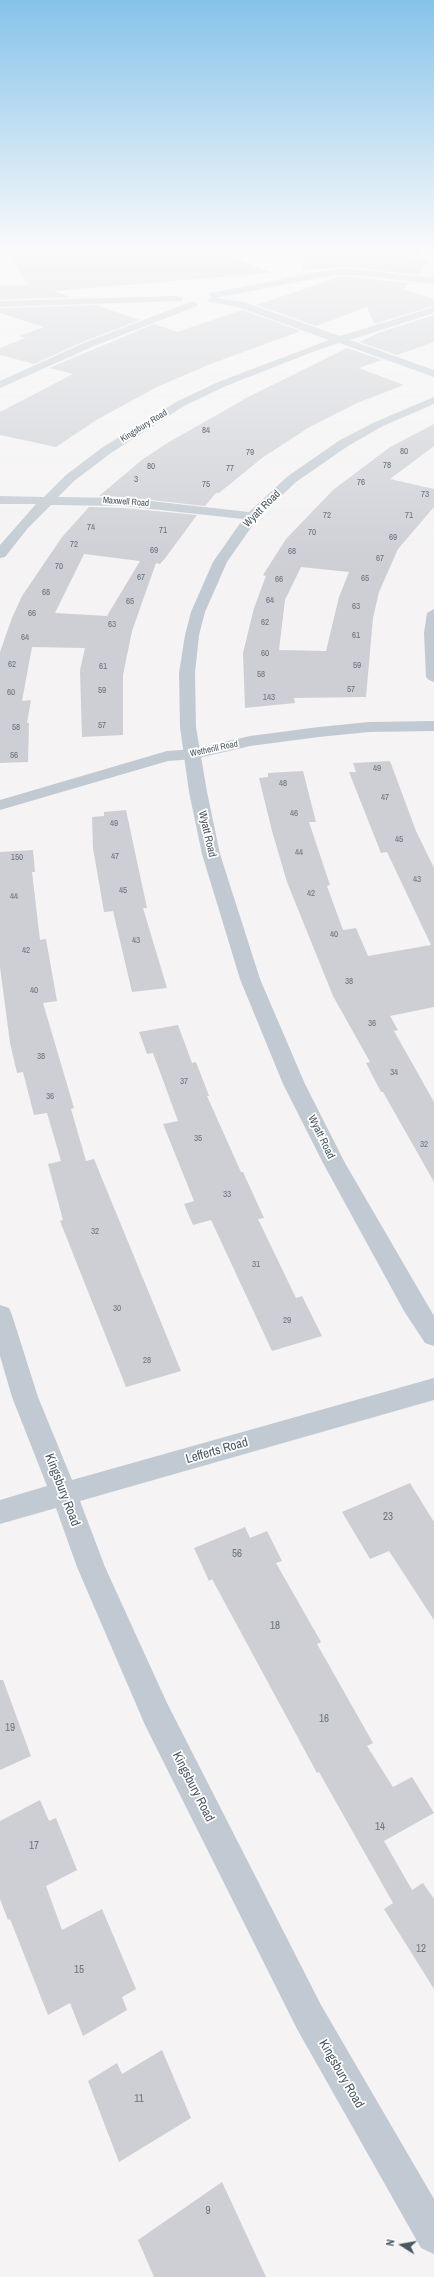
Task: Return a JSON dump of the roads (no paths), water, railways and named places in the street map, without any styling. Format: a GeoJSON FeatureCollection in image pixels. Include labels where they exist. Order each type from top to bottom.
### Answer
{"type":"FeatureCollection","features":[{"type":"Feature","properties":{"kind":"street"},"geometry":{"type":"LineString","coordinates":[[0,385],[72,352]]}},
{"type":"Feature","properties":{"kind":"street","name":"Kingsbury Road"},"geometry":{"type":"LineString","coordinates":[[0,554],[23,524],[47,500],[70,478],[107,450],[180,404],[259,368],[303,352]]}},
{"type":"Feature","properties":{"kind":"street"},"geometry":{"type":"LineString","coordinates":[[376,352],[434,374]]}},
{"type":"Feature","properties":{"kind":"street","name":"Wyatt Road"},"geometry":{"type":"LineString","coordinates":[[434,400],[379,424],[338,446],[292,479],[252,516],[220,562],[198,612],[192,634],[187,673],[188,727],[194,754],[198,792],[211,854],[250,979],[294,1084],[334,1163],[413,1304],[434,1336]]}},
{"type":"Feature","properties":{"kind":"street","name":"Maxwell Road"},"geometry":{"type":"LineString","coordinates":[[0,500],[124,502],[252,516]]}},
{"type":"Feature","properties":{"kind":"street"},"geometry":{"type":"LineString","coordinates":[[434,613],[431,633],[434,676]]}},
{"type":"Feature","properties":{"kind":"street","name":"Wetherill Road"},"geometry":{"type":"LineString","coordinates":[[0,805],[167,756],[194,754],[250,741],[319,732],[369,727],[434,726]]}},
{"type":"Feature","properties":{"kind":"street","name":"Kingsbury Road"},"geometry":{"type":"LineString","coordinates":[[0,1315],[25,1396],[91,1567],[160,1721],[309,2017],[434,2235]]}},
{"type":"Feature","properties":{"kind":"street","name":"Lefferts Road"},"geometry":{"type":"LineString","coordinates":[[0,1512],[434,1389]]}}]}
